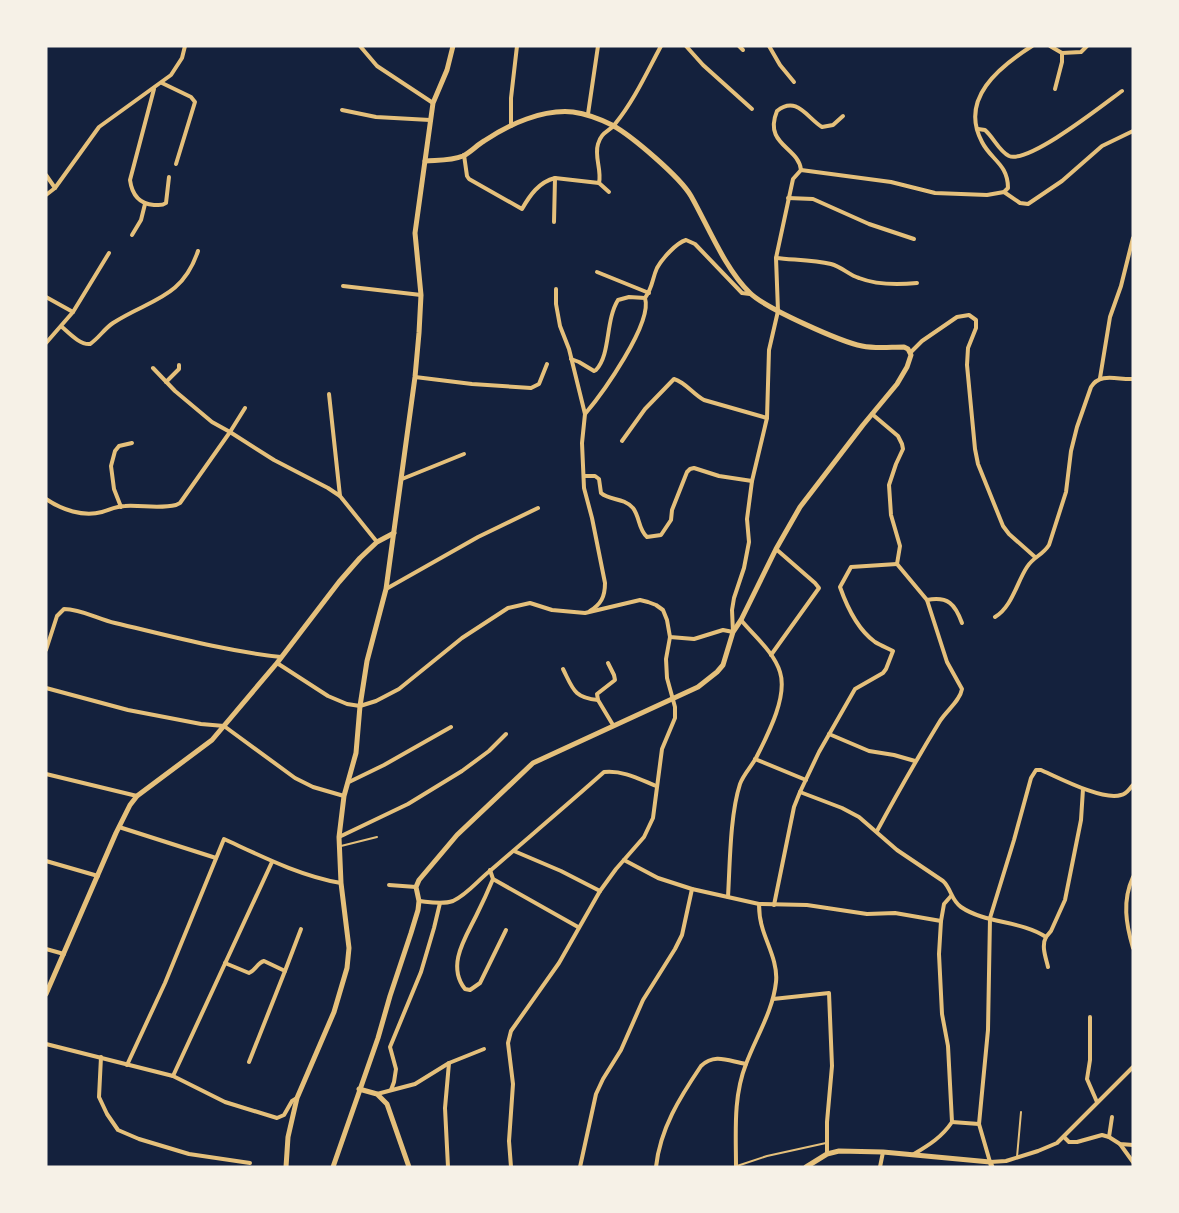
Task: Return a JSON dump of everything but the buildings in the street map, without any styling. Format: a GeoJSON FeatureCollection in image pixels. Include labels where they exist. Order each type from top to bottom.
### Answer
{"type":"FeatureCollection","features":[{"type":"Feature","properties":{"kind":"street"},"geometry":{"type":"LineString","coordinates":[[46,195],[55,188],[99,127],[171,75],[180,64],[185,46]]}},
{"type":"Feature","properties":{"kind":"street"},"geometry":{"type":"LineString","coordinates":[[360,46],[377,66],[433,103]]}},
{"type":"Feature","properties":{"kind":"street"},"geometry":{"type":"LineString","coordinates":[[286,1167],[288,1137],[297,1098],[334,1012],[347,968],[349,948],[341,883],[339,837],[344,796],[356,753],[360,706],[367,661],[386,590],[415,377],[421,295],[415,233],[430,120],[433,103],[447,70],[453,46]]}},
{"type":"Feature","properties":{"kind":"street"},"geometry":{"type":"LineString","coordinates":[[511,126],[511,98],[517,46]]}},
{"type":"Feature","properties":{"kind":"street"},"geometry":{"type":"LineString","coordinates":[[588,114],[598,46]]}},
{"type":"Feature","properties":{"kind":"street"},"geometry":{"type":"LineString","coordinates":[[599,183],[597,148],[604,132],[614,126],[633,98],[661,46]]}},
{"type":"Feature","properties":{"kind":"street"},"geometry":{"type":"LineString","coordinates":[[686,46],[702,66],[752,110]]}},
{"type":"Feature","properties":{"kind":"street"},"geometry":{"type":"LineString","coordinates":[[739,46],[742,50]]}},
{"type":"Feature","properties":{"kind":"street"},"geometry":{"type":"LineString","coordinates":[[769,46],[780,65],[794,82]]}},
{"type":"Feature","properties":{"kind":"street"},"geometry":{"type":"LineString","coordinates":[[1050,46],[1062,53],[1081,52],[1087,46]]}},
{"type":"Feature","properties":{"kind":"street"},"geometry":{"type":"LineString","coordinates":[[801,170],[891,182],[934,193],[987,195],[1004,192],[1008,188],[1006,173],[982,142],[976,112],[980,93],[994,76],[1028,47]]}},
{"type":"Feature","properties":{"kind":"street"},"geometry":{"type":"LineString","coordinates":[[1055,89],[1062,62],[1062,53]]}},
{"type":"Feature","properties":{"kind":"street"},"geometry":{"type":"LineString","coordinates":[[162,83],[191,97],[195,102],[176,164]]}},
{"type":"Feature","properties":{"kind":"street"},"geometry":{"type":"LineString","coordinates":[[154,89],[130,180],[131,186],[138,199],[144,204],[163,206],[166,203],[169,177]]}},
{"type":"Feature","properties":{"kind":"street"},"geometry":{"type":"LineString","coordinates":[[978,129],[986,130],[1007,155],[1015,157],[1026,155],[1068,130],[1122,91]]}},
{"type":"Feature","properties":{"kind":"street"},"geometry":{"type":"LineString","coordinates":[[801,170],[800,163],[783,146],[776,134],[773,125],[777,111],[786,106],[796,106],[801,108],[822,127],[833,125],[843,116]]}},
{"type":"Feature","properties":{"kind":"street"},"geometry":{"type":"LineString","coordinates":[[342,110],[376,117],[430,120]]}},
{"type":"Feature","properties":{"kind":"street"},"geometry":{"type":"LineString","coordinates":[[426,161],[452,160],[464,155],[511,126],[540,114],[560,111],[588,114],[614,126],[658,161],[690,193],[731,269],[750,294]]}},
{"type":"Feature","properties":{"kind":"street"},"geometry":{"type":"LineString","coordinates":[[1004,192],[1020,203],[1028,204],[1062,181],[1102,146],[1133,131]]}},
{"type":"Feature","properties":{"kind":"street"},"geometry":{"type":"LineString","coordinates":[[464,155],[469,179],[522,209],[531,194],[544,182],[555,178],[599,183],[609,192]]}},
{"type":"Feature","properties":{"kind":"street"},"geometry":{"type":"LineString","coordinates":[[733,632],[732,610],[734,598],[744,568],[749,542],[747,519],[752,481],[767,418],[769,356],[778,311],[776,258],[792,179],[801,170]]}},
{"type":"Feature","properties":{"kind":"street"},"geometry":{"type":"LineString","coordinates":[[46,175],[55,188]]}},
{"type":"Feature","properties":{"kind":"street"},"geometry":{"type":"LineString","coordinates":[[554,222],[555,178]]}},
{"type":"Feature","properties":{"kind":"street"},"geometry":{"type":"LineString","coordinates":[[788,198],[813,199],[870,224],[914,239]]}},
{"type":"Feature","properties":{"kind":"street"},"geometry":{"type":"LineString","coordinates":[[132,235],[141,220],[144,204]]}},
{"type":"Feature","properties":{"kind":"street"},"geometry":{"type":"LineString","coordinates":[[1100,378],[1110,317],[1133,238]]}},
{"type":"Feature","properties":{"kind":"street"},"geometry":{"type":"LineString","coordinates":[[585,414],[599,398],[640,329],[646,312],[646,298],[658,267],[678,244],[686,240],[695,244],[742,292],[750,294],[778,311],[855,344],[873,348],[904,347],[911,352]]}},
{"type":"Feature","properties":{"kind":"street"},"geometry":{"type":"LineString","coordinates":[[62,327],[81,342],[90,344],[111,324],[176,288],[189,273],[198,252]]}},
{"type":"Feature","properties":{"kind":"street"},"geometry":{"type":"LineString","coordinates":[[46,343],[62,327],[73,312],[109,253]]}},
{"type":"Feature","properties":{"kind":"street"},"geometry":{"type":"LineString","coordinates":[[776,258],[831,264],[843,268],[858,278],[876,282],[918,284]]}},
{"type":"Feature","properties":{"kind":"street"},"geometry":{"type":"LineString","coordinates":[[597,272],[649,293]]}},
{"type":"Feature","properties":{"kind":"street"},"geometry":{"type":"LineString","coordinates":[[343,286],[421,295]]}},
{"type":"Feature","properties":{"kind":"street"},"geometry":{"type":"LineString","coordinates":[[556,288],[556,304],[560,326],[571,359],[585,414],[582,443],[584,488],[594,527],[605,592],[599,604],[585,613]]}},
{"type":"Feature","properties":{"kind":"street"},"geometry":{"type":"LineString","coordinates":[[46,297],[73,312]]}},
{"type":"Feature","properties":{"kind":"street"},"geometry":{"type":"LineString","coordinates":[[571,359],[594,371],[598,369],[605,355],[606,338],[618,300],[629,297],[646,298]]}},
{"type":"Feature","properties":{"kind":"street"},"geometry":{"type":"LineString","coordinates":[[333,1167],[378,1038],[417,914],[419,900],[416,887],[424,874],[457,835],[528,767],[613,725],[698,687],[717,672],[723,664],[733,632],[800,507],[897,384],[907,367],[912,355],[911,352],[922,341],[957,317],[969,315],[976,320],[977,325],[968,348],[967,366],[978,464],[1003,526],[1009,534],[1035,557]]}},
{"type":"Feature","properties":{"kind":"street"},"geometry":{"type":"LineString","coordinates":[[166,382],[179,369],[179,364]]}},
{"type":"Feature","properties":{"kind":"street"},"geometry":{"type":"LineString","coordinates":[[415,377],[472,384],[531,388],[539,384],[547,364]]}},
{"type":"Feature","properties":{"kind":"street"},"geometry":{"type":"LineString","coordinates":[[153,368],[166,382],[212,422],[274,460],[340,496],[377,542]]}},
{"type":"Feature","properties":{"kind":"street"},"geometry":{"type":"LineString","coordinates":[[622,441],[645,409],[674,378],[704,400],[767,418]]}},
{"type":"Feature","properties":{"kind":"street"},"geometry":{"type":"LineString","coordinates":[[995,617],[1003,610],[1027,566],[1035,557],[1041,556],[1049,545],[1066,492],[1071,451],[1077,427],[1088,393],[1094,382],[1100,378],[1133,379]]}},
{"type":"Feature","properties":{"kind":"street"},"geometry":{"type":"LineString","coordinates":[[329,394],[340,496]]}},
{"type":"Feature","properties":{"kind":"street"},"geometry":{"type":"LineString","coordinates":[[46,499],[65,510],[84,514],[100,513],[121,507],[171,506],[180,503],[245,408]]}},
{"type":"Feature","properties":{"kind":"street"},"geometry":{"type":"LineString","coordinates":[[872,414],[898,436],[903,449],[889,485],[891,515],[900,546],[897,564],[927,600],[947,662],[962,689],[961,694],[943,717],[915,761],[877,831]]}},
{"type":"Feature","properties":{"kind":"street"},"geometry":{"type":"LineString","coordinates":[[121,507],[114,489],[111,466],[119,446],[132,443]]}},
{"type":"Feature","properties":{"kind":"street"},"geometry":{"type":"LineString","coordinates":[[402,479],[464,454]]}},
{"type":"Feature","properties":{"kind":"street"},"geometry":{"type":"LineString","coordinates":[[584,476],[595,476],[599,479],[601,493],[605,497],[616,498],[634,509],[641,529],[647,537],[661,535],[669,526],[674,505],[687,472],[690,469],[694,468],[719,476],[752,481]]}},
{"type":"Feature","properties":{"kind":"street"},"geometry":{"type":"LineString","coordinates":[[386,590],[478,537],[538,508]]}},
{"type":"Feature","properties":{"kind":"street"},"geometry":{"type":"LineString","coordinates":[[46,994],[130,805],[137,796],[212,740],[277,663],[339,582],[360,558],[377,542],[394,534]]}},
{"type":"Feature","properties":{"kind":"street"},"geometry":{"type":"LineString","coordinates":[[771,655],[819,588],[776,549]]}},
{"type":"Feature","properties":{"kind":"street"},"geometry":{"type":"LineString","coordinates":[[774,905],[794,808],[800,792],[829,734],[855,689],[883,673],[893,650],[875,642],[858,624],[847,605],[840,587],[851,567],[897,564]]}},
{"type":"Feature","properties":{"kind":"street"},"geometry":{"type":"LineString","coordinates":[[927,600],[936,598],[956,607],[962,623]]}},
{"type":"Feature","properties":{"kind":"street"},"geometry":{"type":"LineString","coordinates":[[277,663],[328,696],[347,704],[360,706],[376,701],[399,689],[462,638],[508,608],[530,603],[552,610],[585,613],[640,600],[656,605],[663,610],[670,637],[666,668],[675,707],[675,718],[662,749],[653,818],[644,836],[600,891],[559,963],[511,1030],[508,1043],[514,1084],[509,1141],[511,1167]]}},
{"type":"Feature","properties":{"kind":"street"},"geometry":{"type":"LineString","coordinates":[[46,650],[57,616],[64,609],[71,609],[102,620],[207,645],[281,657]]}},
{"type":"Feature","properties":{"kind":"street"},"geometry":{"type":"LineString","coordinates":[[728,897],[734,813],[740,783],[755,759],[774,719],[781,697],[782,682],[780,671],[771,655],[741,620]]}},
{"type":"Feature","properties":{"kind":"street"},"geometry":{"type":"LineString","coordinates":[[670,637],[694,639],[723,630],[733,632]]}},
{"type":"Feature","properties":{"kind":"street"},"geometry":{"type":"LineString","coordinates":[[608,663],[615,680],[597,694],[598,700],[613,725]]}},
{"type":"Feature","properties":{"kind":"street"},"geometry":{"type":"LineString","coordinates":[[563,669],[579,696],[585,699],[598,700]]}},
{"type":"Feature","properties":{"kind":"street"},"geometry":{"type":"LineString","coordinates":[[46,688],[128,710],[224,726],[295,778],[313,787],[344,796]]}},
{"type":"Feature","properties":{"kind":"street"},"geometry":{"type":"LineString","coordinates":[[349,782],[384,765],[451,727]]}},
{"type":"Feature","properties":{"kind":"street"},"geometry":{"type":"LineString","coordinates":[[339,837],[408,804],[462,771],[489,751],[506,734]]}},
{"type":"Feature","properties":{"kind":"street"},"geometry":{"type":"LineString","coordinates":[[829,734],[870,751],[915,761]]}},
{"type":"Feature","properties":{"kind":"street"},"geometry":{"type":"LineString","coordinates":[[755,759],[806,780]]}},
{"type":"Feature","properties":{"kind":"street"},"geometry":{"type":"LineString","coordinates":[[991,1164],[979,1124],[988,1030],[990,920],[1033,774],[1036,770],[1042,770],[1083,788],[1113,797],[1126,793],[1133,785]]}},
{"type":"Feature","properties":{"kind":"street"},"geometry":{"type":"LineString","coordinates":[[419,900],[440,903],[452,902],[469,890],[604,772],[614,771],[623,773],[656,786]]}},
{"type":"Feature","properties":{"kind":"street"},"geometry":{"type":"LineString","coordinates":[[46,774],[137,796]]}},
{"type":"Feature","properties":{"kind":"street"},"geometry":{"type":"LineString","coordinates":[[1048,968],[1044,940],[1051,931],[1066,900],[1081,820],[1083,788]]}},
{"type":"Feature","properties":{"kind":"street"},"geometry":{"type":"LineString","coordinates":[[800,792],[842,808],[859,817],[897,850],[943,881],[951,896],[963,908],[990,920],[1031,928],[1046,936]]}},
{"type":"Feature","properties":{"kind":"street"},"geometry":{"type":"LineString","coordinates":[[119,827],[216,858]]}},
{"type":"Feature","properties":{"kind":"street"},"geometry":{"type":"LineString","coordinates":[[127,1064],[165,984],[224,839],[272,862],[327,881],[341,883]]}},
{"type":"Feature","properties":{"kind":"street"},"geometry":{"type":"LineString","coordinates":[[514,851],[561,870],[600,891]]}},
{"type":"Feature","properties":{"kind":"street"},"geometry":{"type":"LineString","coordinates":[[624,860],[658,878],[692,889],[759,904],[807,905],[867,914],[895,913],[941,921]]}},
{"type":"Feature","properties":{"kind":"street"},"geometry":{"type":"LineString","coordinates":[[46,861],[98,876]]}},
{"type":"Feature","properties":{"kind":"street"},"geometry":{"type":"LineString","coordinates":[[173,1076],[272,862]]}},
{"type":"Feature","properties":{"kind":"street"},"geometry":{"type":"LineString","coordinates":[[490,870],[493,879],[578,927]]}},
{"type":"Feature","properties":{"kind":"street"},"geometry":{"type":"LineString","coordinates":[[1133,877],[1128,889],[1125,910],[1133,948]]}},
{"type":"Feature","properties":{"kind":"street"},"geometry":{"type":"LineString","coordinates":[[493,879],[460,950],[457,962],[458,975],[465,989],[470,990],[480,983],[506,930]]}},
{"type":"Feature","properties":{"kind":"street"},"geometry":{"type":"LineString","coordinates":[[389,885],[416,887]]}},
{"type":"Feature","properties":{"kind":"street"},"geometry":{"type":"LineString","coordinates":[[580,1167],[596,1094],[621,1050],[643,1000],[682,935],[692,889]]}},
{"type":"Feature","properties":{"kind":"street"},"geometry":{"type":"LineString","coordinates":[[913,1155],[938,1139],[952,1122],[948,1046],[942,1014],[939,954],[944,904],[951,896]]}},
{"type":"Feature","properties":{"kind":"street"},"geometry":{"type":"LineString","coordinates":[[390,1090],[394,1082],[396,1069],[390,1047],[421,972],[440,903]]}},
{"type":"Feature","properties":{"kind":"street"},"geometry":{"type":"LineString","coordinates":[[736,1167],[736,1112],[740,1083],[773,999],[776,982],[775,966],[760,920],[759,904]]}},
{"type":"Feature","properties":{"kind":"street"},"geometry":{"type":"LineString","coordinates":[[249,1062],[301,928]]}},
{"type":"Feature","properties":{"kind":"street"},"geometry":{"type":"LineString","coordinates":[[46,949],[64,954]]}},
{"type":"Feature","properties":{"kind":"street"},"geometry":{"type":"LineString","coordinates":[[225,963],[249,973],[260,962],[264,961],[285,972]]}},
{"type":"Feature","properties":{"kind":"street"},"geometry":{"type":"LineString","coordinates":[[773,999],[829,993],[832,1066],[826,1143],[827,1154]]}},
{"type":"Feature","properties":{"kind":"street"},"geometry":{"type":"LineString","coordinates":[[1090,1016],[1090,1060],[1087,1079],[1097,1102]]}},
{"type":"Feature","properties":{"kind":"street"},"geometry":{"type":"LineString","coordinates":[[46,1044],[173,1076],[225,1102],[277,1118],[284,1115],[292,1101],[297,1098]]}},
{"type":"Feature","properties":{"kind":"street"},"geometry":{"type":"LineString","coordinates":[[377,1094],[415,1084],[449,1062],[484,1048]]}},
{"type":"Feature","properties":{"kind":"street"},"geometry":{"type":"LineString","coordinates":[[101,1057],[99,1097],[106,1114],[118,1130],[139,1139],[189,1154],[250,1163]]}},
{"type":"Feature","properties":{"kind":"street"},"geometry":{"type":"LineString","coordinates":[[656,1167],[661,1141],[668,1120],[701,1066],[713,1058],[746,1064]]}},
{"type":"Feature","properties":{"kind":"street"},"geometry":{"type":"LineString","coordinates":[[448,1167],[445,1108],[449,1062]]}},
{"type":"Feature","properties":{"kind":"street"},"geometry":{"type":"LineString","coordinates":[[806,1167],[827,1154],[839,1151],[883,1152],[991,1164],[1047,1148],[1064,1137],[1133,1067]]}},
{"type":"Feature","properties":{"kind":"street"},"geometry":{"type":"LineString","coordinates":[[359,1089],[377,1094],[387,1104],[410,1167]]}},
{"type":"Feature","properties":{"kind":"street"},"geometry":{"type":"LineString","coordinates":[[1109,1137],[1112,1117]]}},
{"type":"Feature","properties":{"kind":"street"},"geometry":{"type":"LineString","coordinates":[[952,1122],[979,1124]]}},
{"type":"Feature","properties":{"kind":"street"},"geometry":{"type":"LineString","coordinates":[[1064,1137],[1069,1142],[1102,1136],[1109,1137],[1120,1144],[1133,1162]]}},
{"type":"Feature","properties":{"kind":"street"},"geometry":{"type":"LineString","coordinates":[[1120,1144],[1133,1145]]}},
{"type":"Feature","properties":{"kind":"street"},"geometry":{"type":"LineString","coordinates":[[880,1167],[883,1152]]}},
{"type":"Feature","properties":{"kind":"lane"},"geometry":{"type":"LineString","coordinates":[[338,846],[377,838]]}},
{"type":"Feature","properties":{"kind":"lane"},"geometry":{"type":"LineString","coordinates":[[1017,1157],[1021,1112]]}},
{"type":"Feature","properties":{"kind":"lane"},"geometry":{"type":"LineString","coordinates":[[736,1167],[767,1156],[826,1143]]}}]}
